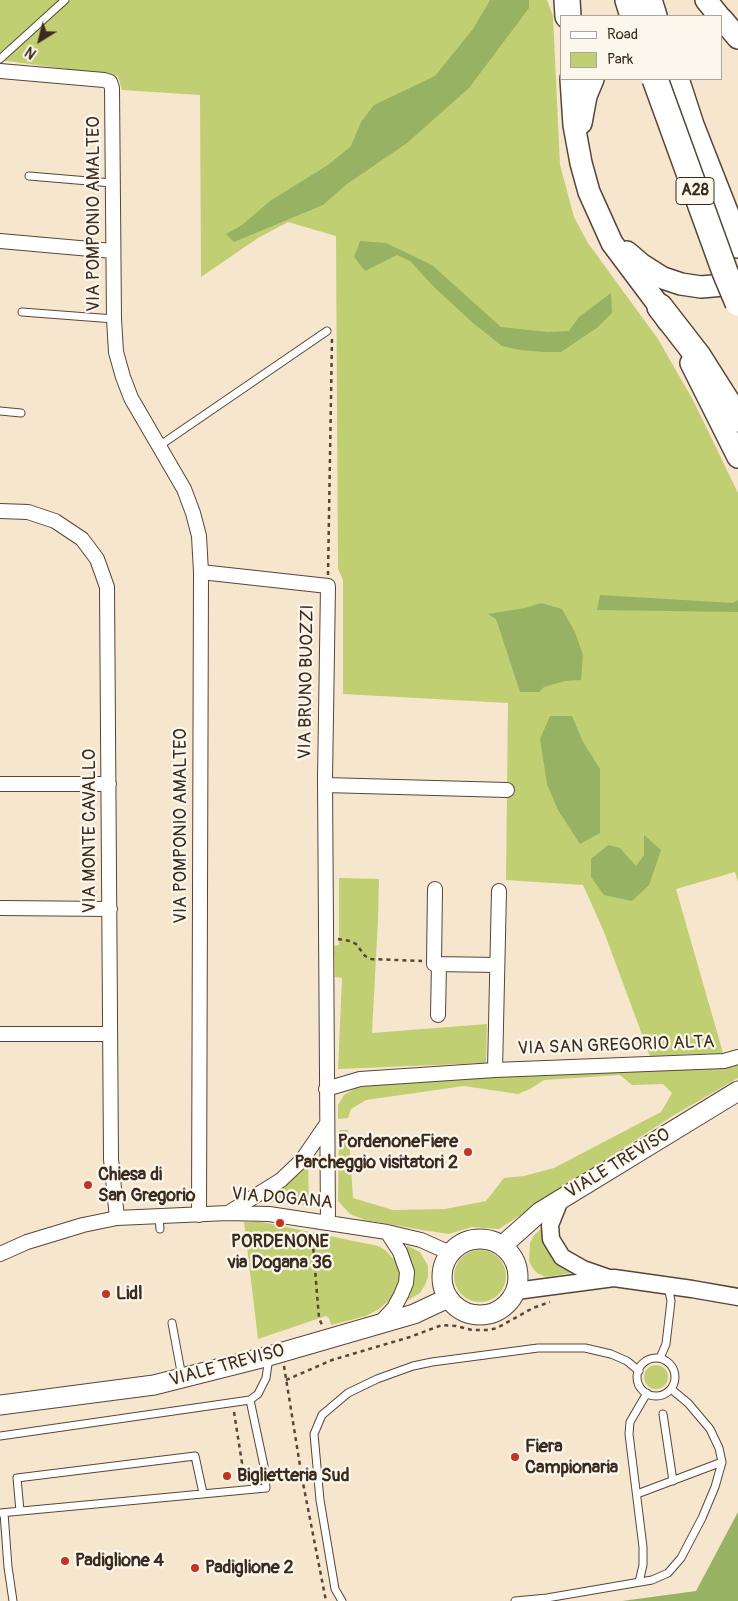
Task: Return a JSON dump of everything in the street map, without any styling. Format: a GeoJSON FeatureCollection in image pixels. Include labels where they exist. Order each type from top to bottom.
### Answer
{"type":"FeatureCollection","features":[{"type":"Feature","properties":{"kind":"highway"},"geometry":{"type":"LineString","coordinates":[[567,0],[568,15]]}},
{"type":"Feature","properties":{"kind":"highway"},"geometry":{"type":"LineString","coordinates":[[628,0],[633,15]]}},
{"type":"Feature","properties":{"kind":"highway"},"geometry":{"type":"LineString","coordinates":[[649,0],[654,15]]}},
{"type":"Feature","properties":{"kind":"highway","name":"A28"},"geometry":{"type":"LineString","coordinates":[[655,80],[738,303]]}},
{"type":"Feature","properties":{"kind":"highway","name":"A28"},"geometry":{"type":"LineString","coordinates":[[676,80],[691,125],[738,245]]}},
{"type":"Feature","properties":{"kind":"highway"},"geometry":{"type":"LineString","coordinates":[[660,307],[698,356],[738,418]]}},
{"type":"Feature","properties":{"kind":"main road"},"geometry":{"type":"LineString","coordinates":[[558,0],[562,15]]}},
{"type":"Feature","properties":{"kind":"main road"},"geometry":{"type":"LineString","coordinates":[[706,0],[718,15]]}},
{"type":"Feature","properties":{"kind":"main road"},"geometry":{"type":"LineString","coordinates":[[723,21],[738,38]]}},
{"type":"Feature","properties":{"kind":"main road"},"geometry":{"type":"LineString","coordinates":[[723,37],[738,45]]}},
{"type":"Feature","properties":{"kind":"main road"},"geometry":{"type":"LineString","coordinates":[[571,80],[574,125],[581,163],[598,214],[612,243],[660,307],[692,365],[738,457]]}},
{"type":"Feature","properties":{"kind":"main road"},"geometry":{"type":"LineString","coordinates":[[581,163],[581,119],[586,96],[594,80]]}},
{"type":"Feature","properties":{"kind":"main road"},"geometry":{"type":"LineString","coordinates":[[598,214],[623,248],[641,264],[663,278],[681,284],[701,287],[724,286],[738,281]]}},
{"type":"Feature","properties":{"kind":"main road","name":"VIALE TREVISO"},"geometry":{"type":"LineString","coordinates":[[503,1245],[540,1212],[738,1091]]}},
{"type":"Feature","properties":{"kind":"main road"},"geometry":{"type":"LineString","coordinates":[[480,1238],[492,1240],[503,1245],[512,1254],[518,1266],[519,1279],[516,1291],[510,1301],[501,1309],[490,1314],[466,1313],[456,1307],[448,1298],[443,1287],[444,1263],[450,1253],[458,1245],[480,1238]]}},
{"type":"Feature","properties":{"kind":"main road","name":"VIALE TREVISO"},"geometry":{"type":"LineString","coordinates":[[0,1405],[154,1385],[275,1354],[414,1314],[448,1298]]}},
{"type":"Feature","properties":{"kind":"street","name":"VIA POMPONIO AMALTEO"},"geometry":{"type":"LineString","coordinates":[[0,71],[110,82],[112,88],[116,352],[131,398],[184,489],[199,536],[201,572],[198,1215]]}},
{"type":"Feature","properties":{"kind":"street"},"geometry":{"type":"LineString","coordinates":[[0,241],[113,251]]}},
{"type":"Feature","properties":{"kind":"street","name":"VIA MONTE CAVALLO"},"geometry":{"type":"LineString","coordinates":[[0,512],[28,512],[55,521],[82,539],[97,559],[107,587],[110,910],[109,1034],[111,1158],[117,1218]]}},
{"type":"Feature","properties":{"kind":"street","name":"VIA BRUNO BUOZZI"},"geometry":{"type":"LineString","coordinates":[[201,572],[328,586],[325,786],[328,1222]]}},
{"type":"Feature","properties":{"kind":"street"},"geometry":{"type":"LineString","coordinates":[[0,784],[109,784]]}},
{"type":"Feature","properties":{"kind":"street"},"geometry":{"type":"LineString","coordinates":[[325,786],[507,790]]}},
{"type":"Feature","properties":{"kind":"street"},"geometry":{"type":"LineString","coordinates":[[435,889],[438,1015]]}},
{"type":"Feature","properties":{"kind":"street","name":"VIA SAN GREGORIO ALTA"},"geometry":{"type":"LineString","coordinates":[[494,1070],[499,890]]}},
{"type":"Feature","properties":{"kind":"street"},"geometry":{"type":"LineString","coordinates":[[0,908],[110,910]]}},
{"type":"Feature","properties":{"kind":"street"},"geometry":{"type":"LineString","coordinates":[[436,962],[496,965]]}},
{"type":"Feature","properties":{"kind":"street"},"geometry":{"type":"LineString","coordinates":[[0,1034],[109,1034]]}},
{"type":"Feature","properties":{"kind":"street","name":"VIA SAN GREGORIO ALTA"},"geometry":{"type":"LineString","coordinates":[[326,1088],[360,1079],[494,1070],[724,1061],[738,1057]]}},
{"type":"Feature","properties":{"kind":"street"},"geometry":{"type":"LineString","coordinates":[[228,1213],[281,1180],[302,1160],[326,1125]]}},
{"type":"Feature","properties":{"kind":"street"},"geometry":{"type":"LineString","coordinates":[[560,1200],[550,1225],[551,1239],[562,1257],[583,1269],[611,1279],[738,1297]]}},
{"type":"Feature","properties":{"kind":"street","name":"VIA DOGANA"},"geometry":{"type":"LineString","coordinates":[[0,1254],[27,1242],[83,1225],[117,1218],[160,1223],[198,1215],[228,1213],[269,1214],[387,1232],[421,1240],[450,1253]]}},
{"type":"Feature","properties":{"kind":"street"},"geometry":{"type":"LineString","coordinates":[[380,1323],[394,1308],[401,1295],[406,1283],[407,1272],[400,1252],[387,1232]]}},
{"type":"Feature","properties":{"kind":"street"},"geometry":{"type":"LineString","coordinates":[[516,1291],[611,1279]]}},
{"type":"Feature","properties":{"kind":"lane"},"geometry":{"type":"LineString","coordinates":[[0,59],[65,0]]}},
{"type":"Feature","properties":{"kind":"lane"},"geometry":{"type":"LineString","coordinates":[[29,176],[112,182]]}},
{"type":"Feature","properties":{"kind":"lane"},"geometry":{"type":"LineString","coordinates":[[22,312],[114,319]]}},
{"type":"Feature","properties":{"kind":"lane"},"geometry":{"type":"LineString","coordinates":[[159,446],[327,330]]}},
{"type":"Feature","properties":{"kind":"lane"},"geometry":{"type":"LineString","coordinates":[[0,411],[21,413]]}},
{"type":"Feature","properties":{"kind":"lane"},"geometry":{"type":"LineString","coordinates":[[660,1358],[666,1344],[671,1301],[668,1286]]}},
{"type":"Feature","properties":{"kind":"lane"},"geometry":{"type":"LineString","coordinates":[[172,1323],[182,1377]]}},
{"type":"Feature","properties":{"kind":"lane"},"geometry":{"type":"LineString","coordinates":[[342,1601],[335,1590],[320,1500],[314,1434],[322,1415],[348,1393],[377,1379],[423,1364],[538,1348],[585,1348],[627,1361],[638,1371]]}},
{"type":"Feature","properties":{"kind":"lane"},"geometry":{"type":"LineString","coordinates":[[0,1436],[250,1400],[258,1394],[275,1354]]}},
{"type":"Feature","properties":{"kind":"lane"},"geometry":{"type":"LineString","coordinates":[[660,1358],[670,1364],[675,1373],[674,1384],[671,1389],[660,1395],[647,1393],[639,1384],[638,1371],[645,1362],[660,1358]]}},
{"type":"Feature","properties":{"kind":"lane"},"geometry":{"type":"LineString","coordinates":[[516,1601],[652,1580],[668,1573],[681,1558],[702,1518],[715,1487],[722,1462],[719,1448],[710,1429],[688,1403],[671,1389]]}},
{"type":"Feature","properties":{"kind":"lane"},"geometry":{"type":"LineString","coordinates":[[639,1582],[643,1565],[643,1548],[629,1434],[630,1422],[647,1393]]}},
{"type":"Feature","properties":{"kind":"lane"},"geometry":{"type":"LineString","coordinates":[[13,1601],[2,1513],[266,1488],[263,1457],[250,1400]]}},
{"type":"Feature","properties":{"kind":"lane"},"geometry":{"type":"LineString","coordinates":[[663,1414],[673,1481]]}},
{"type":"Feature","properties":{"kind":"lane"},"geometry":{"type":"LineString","coordinates":[[20,1511],[17,1478],[195,1456],[203,1493]]}},
{"type":"Feature","properties":{"kind":"lane"},"geometry":{"type":"LineString","coordinates":[[637,1494],[722,1462]]}},
{"type":"Feature","properties":{"kind":"lane"},"geometry":{"type":"LineString","coordinates":[[0,1568],[8,1567]]}},
{"type":"Feature","properties":{"kind":"path"},"geometry":{"type":"LineString","coordinates":[[327,330],[332,337],[328,586]]}},
{"type":"Feature","properties":{"kind":"path"},"geometry":{"type":"LineString","coordinates":[[325,939],[350,941],[356,944],[365,956],[371,959],[436,962]]}},
{"type":"Feature","properties":{"kind":"path"},"geometry":{"type":"LineString","coordinates":[[311,1220],[319,1318],[332,1360]]}},
{"type":"Feature","properties":{"kind":"path"},"geometry":{"type":"LineString","coordinates":[[286,1380],[332,1360],[410,1337],[442,1325],[448,1324],[472,1330],[489,1330],[506,1324],[533,1308],[553,1301]]}},
{"type":"Feature","properties":{"kind":"path"},"geometry":{"type":"LineString","coordinates":[[275,1354],[286,1380],[302,1478],[326,1601]]}},
{"type":"Feature","properties":{"kind":"path"},"geometry":{"type":"LineString","coordinates":[[232,1404],[242,1463],[238,1467]]}},
{"type":"Feature","properties":{"kind":"green space"},"geometry":{"type":"Polygon","coordinates":[[[0,0],[547,0],[553,16],[560,165],[574,217],[588,243],[658,339],[693,400],[738,493],[738,882],[735,872],[676,889],[723,1053],[650,1056],[604,932],[583,885],[506,880],[508,703],[343,694],[343,580],[338,569],[336,236],[288,222],[258,238],[201,277],[200,95],[122,90],[118,76],[0,60],[0,0]]]}},
{"type":"Feature","properties":{"kind":"green space"},"geometry":{"type":"Polygon","coordinates":[[[490,0],[529,0],[529,8],[469,88],[407,143],[347,184],[323,205],[234,242],[226,234],[242,225],[270,201],[328,165],[351,146],[361,122],[374,105],[435,76],[473,29],[490,0]]]}},
{"type":"Feature","properties":{"kind":"green space"},"geometry":{"type":"Polygon","coordinates":[[[360,241],[386,243],[432,265],[501,327],[548,332],[569,331],[579,317],[611,293],[612,313],[598,327],[561,352],[520,350],[502,346],[473,323],[433,286],[410,261],[397,255],[365,271],[354,257],[360,241]]]}},
{"type":"Feature","properties":{"kind":"green space"},"geometry":{"type":"Polygon","coordinates":[[[600,595],[733,603],[738,600],[738,612],[597,610],[600,595]]]}},
{"type":"Feature","properties":{"kind":"green space"},"geometry":{"type":"Polygon","coordinates":[[[541,603],[562,609],[575,632],[583,655],[581,680],[565,681],[544,687],[539,692],[520,692],[496,619],[488,614],[525,608],[541,603]]]}},
{"type":"Feature","properties":{"kind":"green space"},"geometry":{"type":"Polygon","coordinates":[[[550,716],[572,716],[583,742],[600,769],[600,833],[580,844],[558,810],[547,784],[540,739],[550,716]]]}},
{"type":"Feature","properties":{"kind":"green space"},"geometry":{"type":"Polygon","coordinates":[[[644,835],[661,850],[649,885],[632,901],[604,895],[591,877],[591,859],[608,845],[620,848],[636,866],[644,855],[644,835]]]}},
{"type":"Feature","properties":{"kind":"green space"},"geometry":{"type":"Polygon","coordinates":[[[339,878],[379,879],[372,1033],[487,1024],[486,1063],[338,1069],[342,978],[335,977],[334,946],[339,945],[339,878]]]}},
{"type":"Feature","properties":{"kind":"green space"},"geometry":{"type":"Polygon","coordinates":[[[738,1061],[738,1078],[671,1117],[499,1229],[472,1227],[449,1234],[422,1230],[365,1220],[350,1214],[338,1201],[339,1130],[348,1130],[353,1198],[393,1210],[445,1209],[486,1201],[504,1178],[524,1176],[554,1168],[661,1112],[672,1093],[663,1084],[632,1085],[620,1075],[544,1080],[518,1094],[464,1086],[366,1100],[351,1109],[348,1118],[338,1119],[338,1105],[344,1095],[356,1088],[395,1081],[738,1061]]]}},
{"type":"Feature","properties":{"kind":"green space"},"geometry":{"type":"Polygon","coordinates":[[[308,1159],[309,1206],[295,1204],[292,1200],[280,1198],[276,1202],[257,1202],[308,1159]]]}},
{"type":"Feature","properties":{"kind":"green space"},"geometry":{"type":"Polygon","coordinates":[[[244,1222],[262,1222],[378,1246],[385,1250],[400,1266],[399,1287],[392,1298],[379,1309],[366,1316],[331,1325],[329,1318],[326,1316],[258,1339],[244,1222]]]}},
{"type":"Feature","properties":{"kind":"green space"},"geometry":{"type":"Polygon","coordinates":[[[543,1227],[564,1266],[572,1273],[546,1277],[537,1273],[532,1267],[529,1261],[530,1243],[534,1235],[543,1227]]]}},
{"type":"Feature","properties":{"kind":"green space"},"geometry":{"type":"Polygon","coordinates":[[[408,1246],[420,1252],[428,1266],[428,1277],[420,1293],[408,1300],[406,1299],[413,1286],[414,1279],[413,1265],[405,1247],[408,1246]]]}},
{"type":"Feature","properties":{"kind":"green space"},"geometry":{"type":"Polygon","coordinates":[[[480,1250],[490,1252],[498,1258],[504,1266],[506,1276],[504,1286],[498,1294],[490,1300],[480,1302],[470,1300],[462,1294],[456,1286],[454,1276],[456,1266],[462,1258],[470,1252],[480,1250]]]}},
{"type":"Feature","properties":{"kind":"green space"},"geometry":{"type":"Polygon","coordinates":[[[656,1365],[665,1368],[668,1377],[665,1386],[656,1389],[647,1386],[644,1377],[647,1368],[656,1365]]]}},
{"type":"Feature","properties":{"kind":"green space"},"geometry":{"type":"Polygon","coordinates":[[[738,1512],[738,1601],[622,1601],[696,1591],[738,1512]]]}},
{"type":"Feature","properties":{"kind":"place","name":"PordenoneFiere Parcheggio visitatori 2"},"geometry":{"type":"Point","coordinates":[468,1152]}},
{"type":"Feature","properties":{"kind":"place","name":"Chiesa di San Gregorio"},"geometry":{"type":"Point","coordinates":[88,1185]}},
{"type":"Feature","properties":{"kind":"place","name":"PORDENONE via Dogana 36"},"geometry":{"type":"Point","coordinates":[280,1223]}},
{"type":"Feature","properties":{"kind":"place","name":"Lidl"},"geometry":{"type":"Point","coordinates":[106,1294]}},
{"type":"Feature","properties":{"kind":"place","name":"Fiera Campionaria"},"geometry":{"type":"Point","coordinates":[515,1457]}},
{"type":"Feature","properties":{"kind":"place","name":"Biglietteria Sud"},"geometry":{"type":"Point","coordinates":[227,1476]}},
{"type":"Feature","properties":{"kind":"place","name":"Padiglione 4"},"geometry":{"type":"Point","coordinates":[65,1561]}},
{"type":"Feature","properties":{"kind":"place","name":"Padiglione 2"},"geometry":{"type":"Point","coordinates":[195,1568]}}]}
